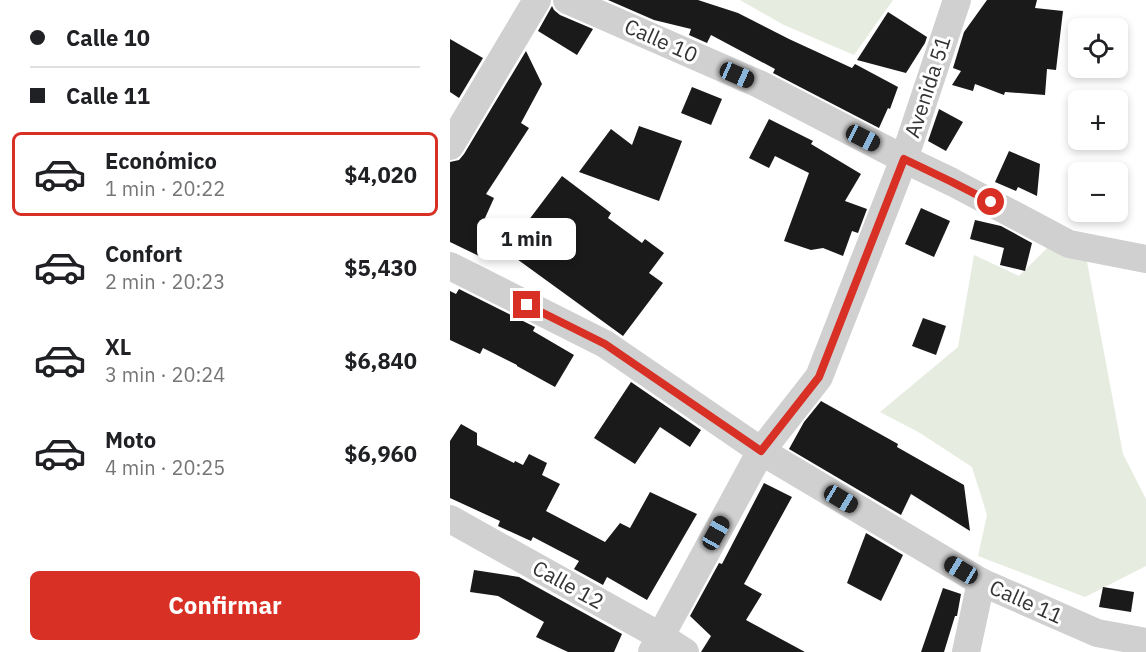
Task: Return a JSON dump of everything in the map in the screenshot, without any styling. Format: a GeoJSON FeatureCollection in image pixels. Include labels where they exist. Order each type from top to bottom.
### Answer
{"type":"FeatureCollection","features":[{"type":"Feature","properties":{"kind":"street"},"geometry":{"type":"LineString","coordinates":[[450,147],[537,0]]}},
{"type":"Feature","properties":{"kind":"street","name":"Calle 10"},"geometry":{"type":"LineString","coordinates":[[567,0],[759,84],[1069,244],[1146,259]]}},
{"type":"Feature","properties":{"kind":"street","name":"Avenida 51"},"geometry":{"type":"LineString","coordinates":[[656,644],[761,451],[819,377],[904,159],[957,0]]}},
{"type":"Feature","properties":{"kind":"street","name":"Calle 11"},"geometry":{"type":"LineString","coordinates":[[450,266],[605,344],[761,451],[981,582],[1097,633],[1146,642]]}},
{"type":"Feature","properties":{"kind":"street","name":"Calle 12"},"geometry":{"type":"LineString","coordinates":[[450,519],[656,644],[685,652]]}},
{"type":"Feature","properties":{"kind":"street"},"geometry":{"type":"LineString","coordinates":[[966,652],[981,582]]}},
{"type":"Feature","properties":{"kind":"shaded area"},"geometry":{"type":"Polygon","coordinates":[[[740,0],[893,0],[854,55],[784,25],[740,0]]]}},
{"type":"Feature","properties":{"kind":"shaded area"},"geometry":{"type":"Polygon","coordinates":[[[1051,244],[1085,251],[1123,454],[1146,499],[1146,566],[1085,597],[978,556],[987,515],[972,467],[920,433],[880,412],[958,347],[974,255],[1019,276],[1051,244]]]}},
{"type":"Feature","properties":{"kind":"building"},"geometry":{"type":"Polygon","coordinates":[[[608,0],[698,0],[738,13],[852,68],[855,64],[898,87],[890,109],[888,108],[879,128],[773,73],[775,69],[711,35],[707,43],[689,35],[691,29],[654,20],[608,0]]]}},
{"type":"Feature","properties":{"kind":"building"},"geometry":{"type":"Polygon","coordinates":[[[987,0],[1037,0],[1035,8],[1063,11],[1056,70],[1047,69],[1045,95],[1005,92],[1004,95],[975,84],[973,91],[952,85],[961,71],[953,68],[964,32],[987,0]]]}},
{"type":"Feature","properties":{"kind":"building"},"geometry":{"type":"Polygon","coordinates":[[[552,6],[560,15],[593,29],[577,55],[538,31],[552,6]]]}},
{"type":"Feature","properties":{"kind":"building"},"geometry":{"type":"Polygon","coordinates":[[[888,12],[927,37],[906,73],[857,60],[888,12]]]}},
{"type":"Feature","properties":{"kind":"building"},"geometry":{"type":"Polygon","coordinates":[[[450,39],[483,58],[459,98],[450,92],[450,39]]]}},
{"type":"Feature","properties":{"kind":"building"},"geometry":{"type":"Polygon","coordinates":[[[526,51],[542,84],[521,123],[529,128],[486,194],[494,198],[485,218],[519,233],[562,176],[611,213],[608,218],[642,243],[645,239],[664,253],[649,273],[663,283],[623,336],[488,238],[479,256],[450,242],[450,162],[459,160],[464,154],[526,51]]]}},
{"type":"Feature","properties":{"kind":"building"},"geometry":{"type":"Polygon","coordinates":[[[692,87],[722,99],[711,125],[681,113],[692,87]]]}},
{"type":"Feature","properties":{"kind":"building"},"geometry":{"type":"Polygon","coordinates":[[[939,109],[963,122],[946,151],[928,141],[939,109]]]}},
{"type":"Feature","properties":{"kind":"building"},"geometry":{"type":"Polygon","coordinates":[[[769,119],[813,141],[811,144],[861,174],[845,201],[867,209],[858,233],[852,231],[843,256],[823,248],[811,250],[784,241],[809,173],[775,156],[769,168],[749,158],[769,119]]]}},
{"type":"Feature","properties":{"kind":"building"},"geometry":{"type":"Polygon","coordinates":[[[639,126],[682,141],[659,201],[579,172],[611,129],[632,145],[639,126]]]}},
{"type":"Feature","properties":{"kind":"building"},"geometry":{"type":"Polygon","coordinates":[[[1009,151],[1040,164],[1037,196],[1018,187],[1016,191],[995,182],[1009,151]]]}},
{"type":"Feature","properties":{"kind":"building"},"geometry":{"type":"Polygon","coordinates":[[[921,208],[950,221],[934,257],[905,244],[921,208]]]}},
{"type":"Feature","properties":{"kind":"building"},"geometry":{"type":"Polygon","coordinates":[[[975,220],[1001,226],[1032,243],[1025,271],[1000,265],[1004,248],[970,239],[975,220]]]}},
{"type":"Feature","properties":{"kind":"building"},"geometry":{"type":"Polygon","coordinates":[[[459,289],[535,327],[533,331],[574,355],[555,387],[483,348],[480,354],[450,340],[450,291],[456,294],[459,289]]]}},
{"type":"Feature","properties":{"kind":"building"},"geometry":{"type":"Polygon","coordinates":[[[923,318],[946,326],[936,355],[912,346],[923,318]]]}},
{"type":"Feature","properties":{"kind":"building"},"geometry":{"type":"Polygon","coordinates":[[[631,382],[701,430],[690,447],[660,427],[635,464],[594,438],[631,382]]]}},
{"type":"Feature","properties":{"kind":"building"},"geometry":{"type":"Polygon","coordinates":[[[821,401],[898,444],[897,447],[964,485],[970,531],[911,494],[901,515],[789,449],[804,422],[821,401]]]}},
{"type":"Feature","properties":{"kind":"building"},"geometry":{"type":"Polygon","coordinates":[[[461,424],[477,433],[477,445],[514,463],[515,461],[523,465],[529,454],[547,463],[542,475],[560,484],[546,511],[605,542],[620,523],[630,528],[650,492],[697,514],[647,600],[607,577],[603,585],[574,569],[579,561],[533,537],[531,541],[498,526],[500,521],[450,498],[450,441],[461,424]]]}},
{"type":"Feature","properties":{"kind":"building"},"geometry":{"type":"Polygon","coordinates":[[[764,483],[792,497],[744,584],[762,594],[746,620],[805,652],[701,652],[711,636],[690,616],[719,563],[722,564],[764,483]]]}},
{"type":"Feature","properties":{"kind":"building"},"geometry":{"type":"Polygon","coordinates":[[[866,533],[903,555],[881,601],[847,583],[866,533]]]}},
{"type":"Feature","properties":{"kind":"building"},"geometry":{"type":"Polygon","coordinates":[[[474,570],[519,577],[622,634],[614,652],[568,652],[536,637],[544,622],[498,596],[470,592],[474,570]]]}},
{"type":"Feature","properties":{"kind":"building"},"geometry":{"type":"Polygon","coordinates":[[[1103,587],[1134,592],[1131,612],[1099,607],[1103,587]]]}},
{"type":"Feature","properties":{"kind":"building"},"geometry":{"type":"Polygon","coordinates":[[[943,588],[961,594],[957,616],[955,616],[944,652],[921,652],[943,588]]]}},
{"type":"Feature","properties":{"kind":"route"},"geometry":{"type":"LineString","coordinates":[[527,305],[605,344],[761,451],[819,377],[904,159],[991,202]]}}]}
